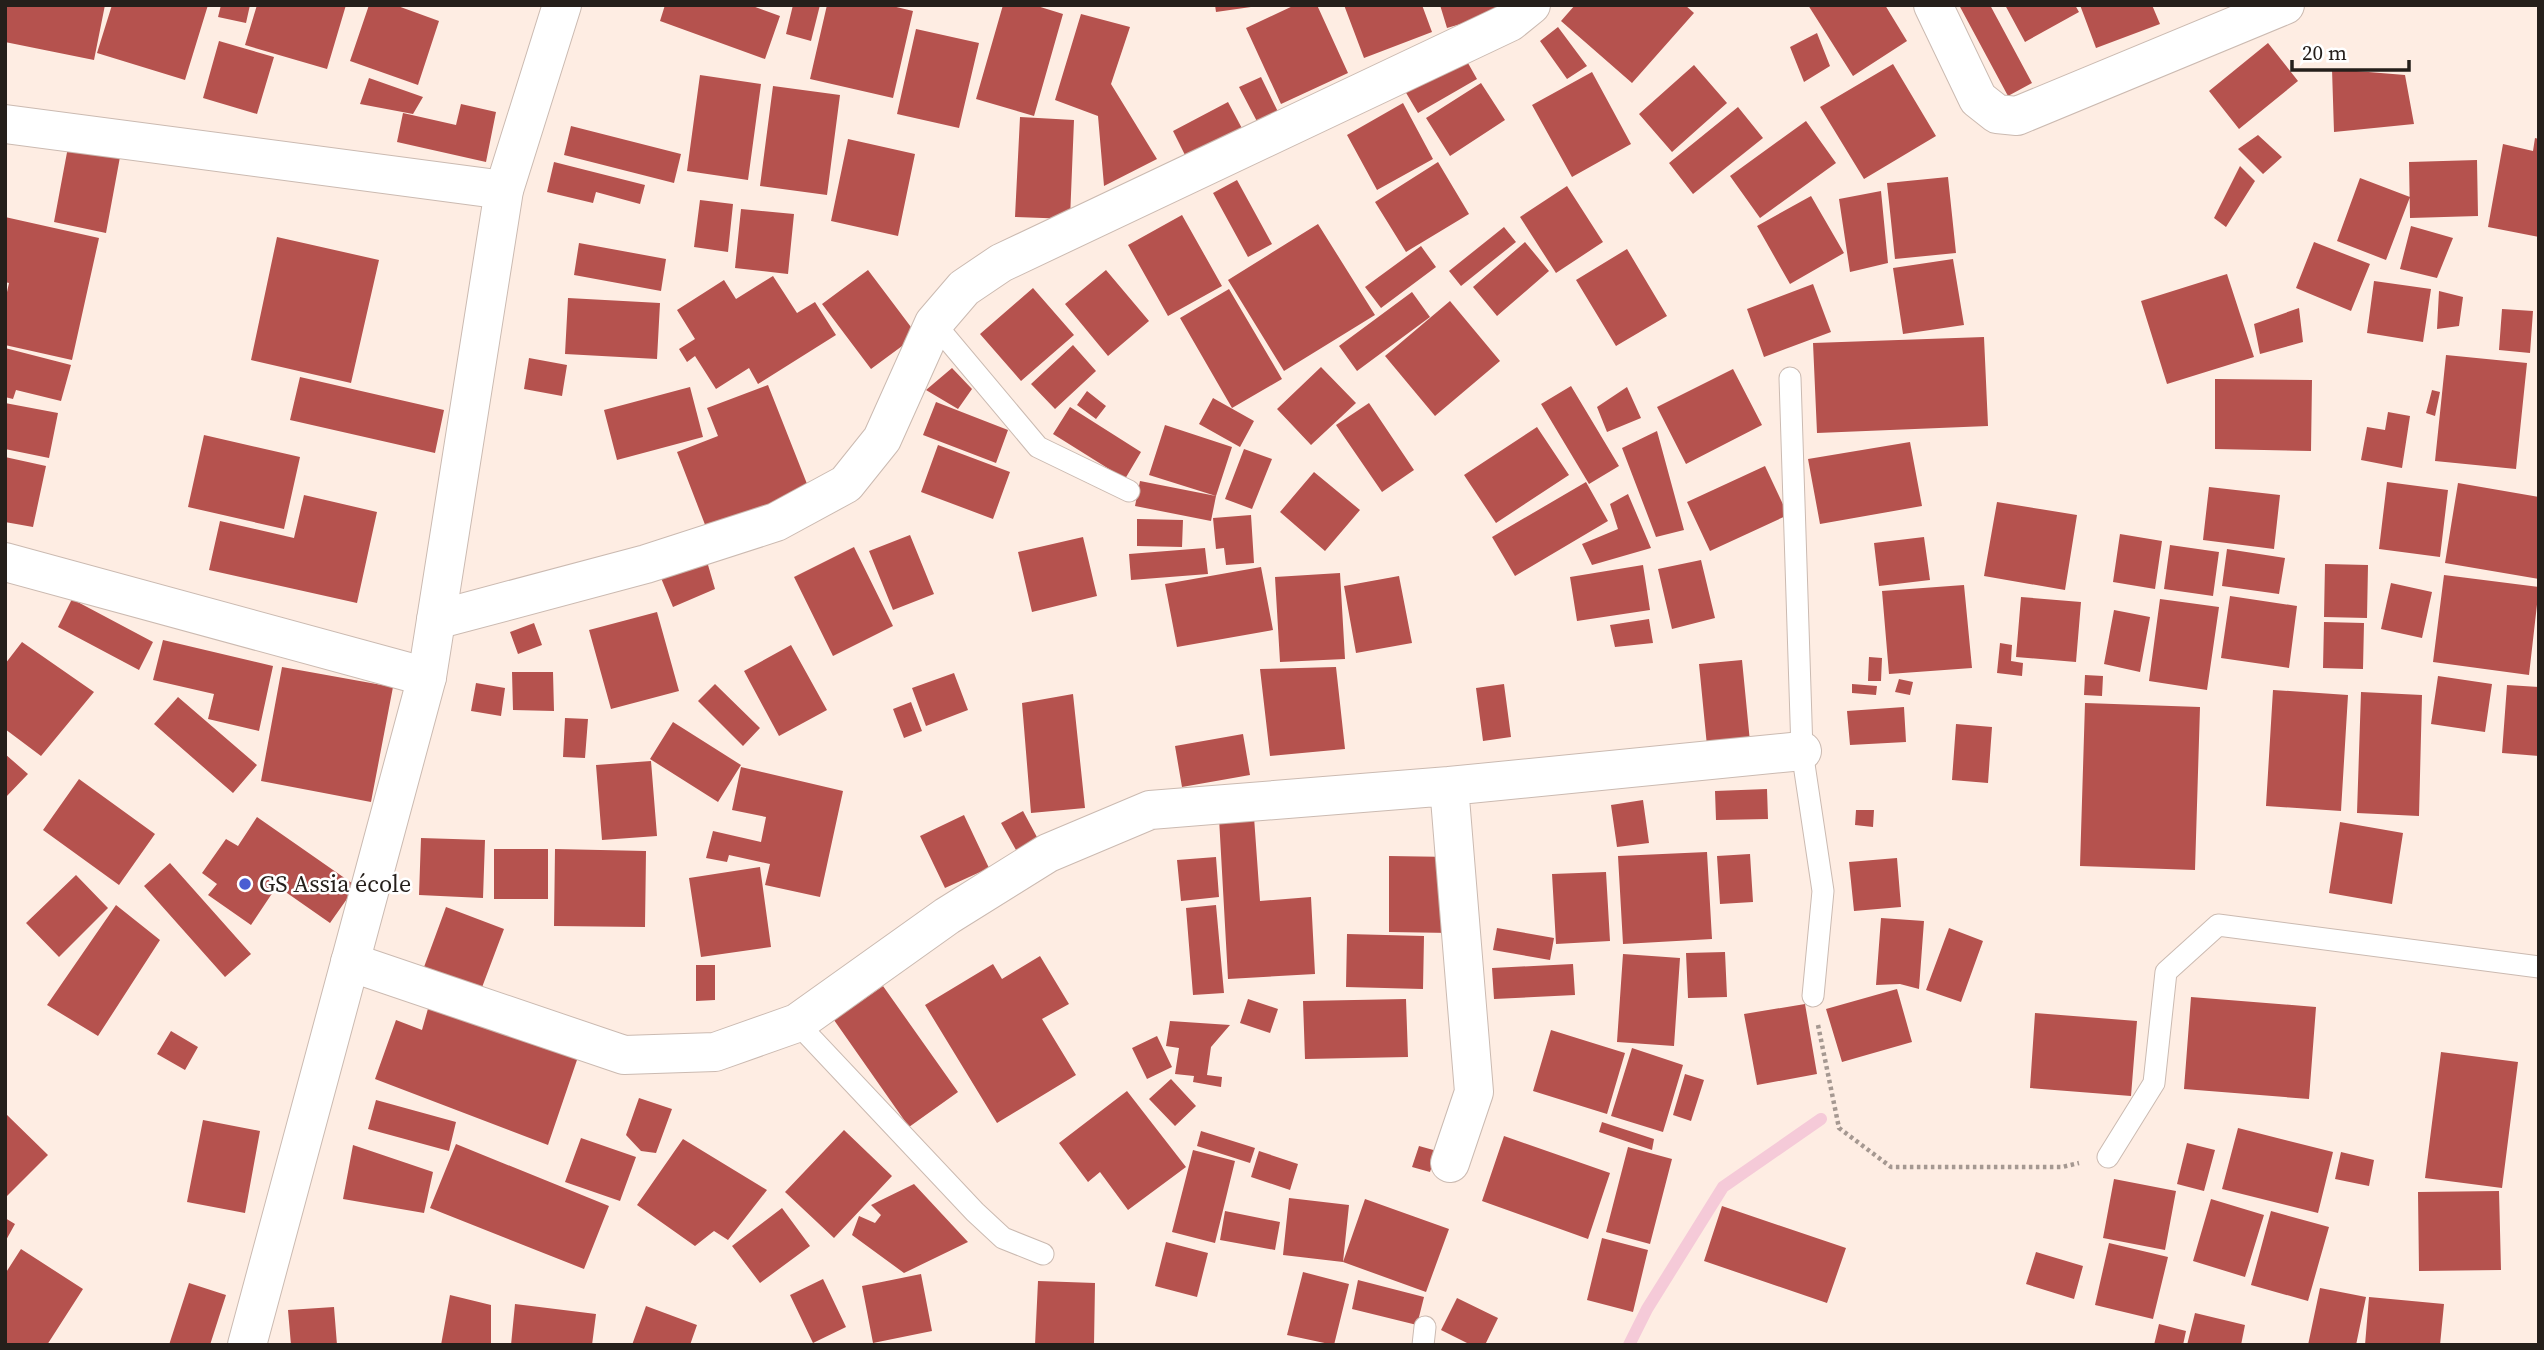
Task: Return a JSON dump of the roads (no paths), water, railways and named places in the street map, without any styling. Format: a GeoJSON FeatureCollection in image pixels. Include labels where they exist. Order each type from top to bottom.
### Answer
{"type":"FeatureCollection","features":[{"type":"Feature","properties":{"kind":"street"},"geometry":{"type":"LineString","coordinates":[[247,1345],[427,677],[504,190],[562,5]]}},
{"type":"Feature","properties":{"kind":"street"},"geometry":{"type":"LineString","coordinates":[[436,620],[646,564],[776,522],[846,484],[882,439],[934,323],[964,288],[1001,263],[1510,22],[1531,5]]}},
{"type":"Feature","properties":{"kind":"street"},"geometry":{"type":"LineString","coordinates":[[1933,5],[1978,100],[1997,114],[2017,116],[2285,5]]}},
{"type":"Feature","properties":{"kind":"street"},"geometry":{"type":"LineString","coordinates":[[5,124],[504,190]]}},
{"type":"Feature","properties":{"kind":"street"},"geometry":{"type":"LineString","coordinates":[[5,562],[427,677]]}},
{"type":"Feature","properties":{"kind":"street"},"geometry":{"type":"LineString","coordinates":[[350,962],[624,1055],[715,1052],[797,1023],[947,916],[1048,853],[1150,810],[1449,786],[1802,751]]}},
{"type":"Feature","properties":{"kind":"street"},"geometry":{"type":"LineString","coordinates":[[1449,786],[1474,1092],[1450,1163]]}},
{"type":"Feature","properties":{"kind":"lane"},"geometry":{"type":"LineString","coordinates":[[934,323],[1038,447],[1129,491]]}},
{"type":"Feature","properties":{"kind":"lane"},"geometry":{"type":"LineString","coordinates":[[1790,378],[1802,751],[1824,891],[1812,996]]}},
{"type":"Feature","properties":{"kind":"lane"},"geometry":{"type":"LineString","coordinates":[[2108,1157],[2154,1083],[2166,972],[2218,925],[2539,967]]}},
{"type":"Feature","properties":{"kind":"lane"},"geometry":{"type":"LineString","coordinates":[[797,1023],[975,1212],[1003,1238],[1043,1254]]}},
{"type":"Feature","properties":{"kind":"waterway"},"geometry":{"type":"LineString","coordinates":[[1629,1345],[1647,1309],[1723,1187],[1821,1119]]}},
{"type":"Feature","properties":{"kind":"place","name":"GS Assia école"},"geometry":{"type":"Point","coordinates":[245,884]}}]}
